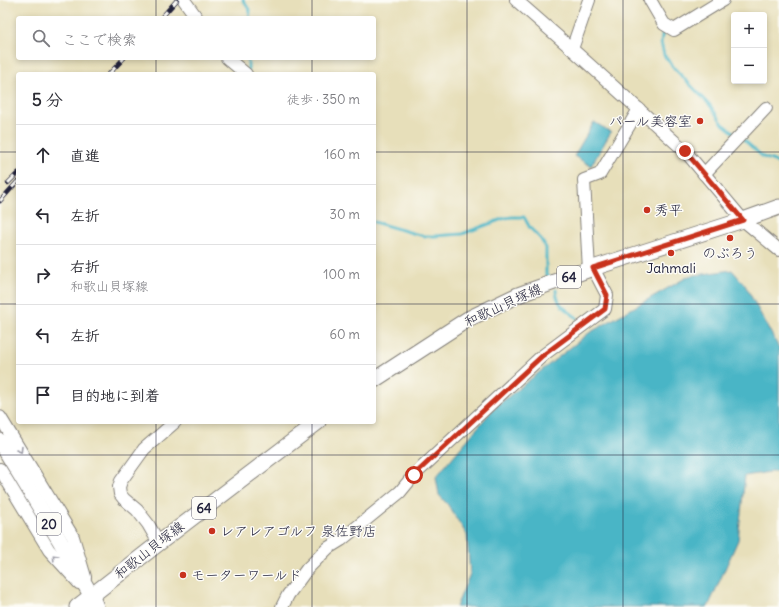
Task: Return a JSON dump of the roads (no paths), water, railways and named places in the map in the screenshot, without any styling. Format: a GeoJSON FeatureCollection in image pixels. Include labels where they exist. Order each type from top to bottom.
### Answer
{"type":"FeatureCollection","features":[{"type":"Feature","properties":{"kind":"main road","name":"和歌山貝塚線"},"geometry":{"type":"LineString","coordinates":[[376,379],[468,319],[518,295],[591,269],[779,207]]}},
{"type":"Feature","properties":{"kind":"main road","name":"和歌山貝塚線"},"geometry":{"type":"LineString","coordinates":[[77,607],[94,601],[159,543],[315,424]]}},
{"type":"Feature","properties":{"kind":"main road","name":"20"},"geometry":{"type":"LineString","coordinates":[[0,441],[94,601]]}},
{"type":"Feature","properties":{"kind":"street"},"geometry":{"type":"LineString","coordinates":[[184,0],[196,16]]}},
{"type":"Feature","properties":{"kind":"street"},"geometry":{"type":"LineString","coordinates":[[516,0],[685,151],[743,220],[779,250]]}},
{"type":"Feature","properties":{"kind":"street"},"geometry":{"type":"LineString","coordinates":[[572,49],[589,0]]}},
{"type":"Feature","properties":{"kind":"street"},"geometry":{"type":"LineString","coordinates":[[650,0],[664,24],[674,30],[723,0]]}},
{"type":"Feature","properties":{"kind":"street"},"geometry":{"type":"LineString","coordinates":[[230,60],[244,72]]}},
{"type":"Feature","properties":{"kind":"street"},"geometry":{"type":"LineString","coordinates":[[704,174],[766,108]]}},
{"type":"Feature","properties":{"kind":"street"},"geometry":{"type":"LineString","coordinates":[[282,607],[288,595],[307,569],[328,548],[341,540],[400,492],[414,475],[542,356],[605,309],[607,295],[591,269],[584,180],[600,174],[639,109]]}},
{"type":"Feature","properties":{"kind":"street"},"geometry":{"type":"LineString","coordinates":[[0,417],[73,537],[94,601]]}},
{"type":"Feature","properties":{"kind":"street"},"geometry":{"type":"LineString","coordinates":[[159,543],[148,524],[137,510],[120,494],[119,487],[121,481],[144,449],[173,424]]}},
{"type":"Feature","properties":{"kind":"street"},"geometry":{"type":"LineString","coordinates":[[0,469],[49,550],[94,601]]}},
{"type":"Feature","properties":{"kind":"water"},"geometry":{"type":"Polygon","coordinates":[[[594,122],[611,132],[591,166],[574,156],[594,122]]]}},
{"type":"Feature","properties":{"kind":"water"},"geometry":{"type":"Polygon","coordinates":[[[732,270],[745,285],[779,348],[779,472],[745,476],[738,540],[708,607],[456,607],[470,574],[467,535],[448,505],[439,495],[436,477],[494,408],[589,333],[689,276],[732,270]]]}},
{"type":"Feature","properties":{"kind":"waterway"},"geometry":{"type":"LineString","coordinates":[[243,0],[250,11],[249,16]]}},
{"type":"Feature","properties":{"kind":"waterway"},"geometry":{"type":"LineString","coordinates":[[662,27],[663,31],[661,43],[664,55],[675,69],[709,104],[723,124],[736,134]]}},
{"type":"Feature","properties":{"kind":"waterway"},"geometry":{"type":"LineString","coordinates":[[248,60],[248,71]]}},
{"type":"Feature","properties":{"kind":"waterway"},"geometry":{"type":"LineString","coordinates":[[744,140],[763,157],[779,164]]}},
{"type":"Feature","properties":{"kind":"waterway"},"geometry":{"type":"LineString","coordinates":[[376,223],[416,234],[434,236],[462,234],[505,218],[524,217],[530,228],[540,238],[546,248],[546,275],[549,277]]}},
{"type":"Feature","properties":{"kind":"waterway"},"geometry":{"type":"LineString","coordinates":[[556,290],[560,304],[577,318]]}},
{"type":"Feature","properties":{"kind":"railway"},"geometry":{"type":"LineString","coordinates":[[163,16],[177,0]]}},
{"type":"Feature","properties":{"kind":"railway"},"geometry":{"type":"LineString","coordinates":[[111,72],[122,60]]}},
{"type":"Feature","properties":{"kind":"railway"},"geometry":{"type":"LineString","coordinates":[[8,183],[16,175]]}},
{"type":"Feature","properties":{"kind":"railway"},"geometry":{"type":"LineString","coordinates":[[0,201],[16,183]]}},
{"type":"Feature","properties":{"kind":"place","name":"パール美容室"},"geometry":{"type":"Point","coordinates":[700,121]}},
{"type":"Feature","properties":{"kind":"place","name":"秀平"},"geometry":{"type":"Point","coordinates":[647,210]}},
{"type":"Feature","properties":{"kind":"place","name":"のぶろう"},"geometry":{"type":"Point","coordinates":[730,238]}},
{"type":"Feature","properties":{"kind":"place","name":"Jahmali"},"geometry":{"type":"Point","coordinates":[671,253]}},
{"type":"Feature","properties":{"kind":"place","name":"レアレアゴルフ 泉佐野店"},"geometry":{"type":"Point","coordinates":[212,531]}},
{"type":"Feature","properties":{"kind":"place","name":"モーターワールド"},"geometry":{"type":"Point","coordinates":[183,575]}}]}
